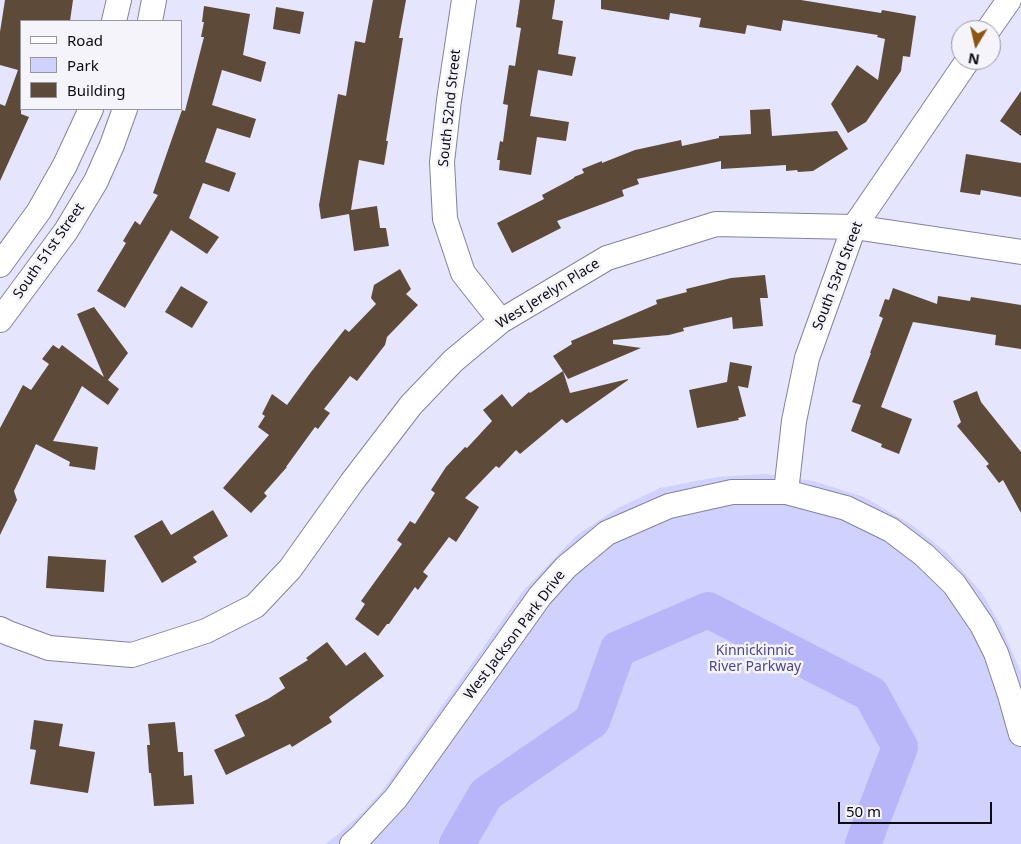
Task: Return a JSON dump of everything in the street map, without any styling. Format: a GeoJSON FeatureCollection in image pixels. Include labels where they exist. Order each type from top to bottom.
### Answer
{"type":"FeatureCollection","features":[{"type":"Feature","properties":{"kind":"street"},"geometry":{"type":"LineString","coordinates":[[114,20],[119,0]]}},
{"type":"Feature","properties":{"kind":"street"},"geometry":{"type":"LineString","coordinates":[[150,20],[154,0]]}},
{"type":"Feature","properties":{"kind":"street","name":"South 52nd Street"},"geometry":{"type":"LineString","coordinates":[[464,0],[442,162],[445,219],[463,273],[501,321]]}},
{"type":"Feature","properties":{"kind":"street"},"geometry":{"type":"LineString","coordinates":[[995,20],[1009,0]]}},
{"type":"Feature","properties":{"kind":"street","name":"South 53rd Street"},"geometry":{"type":"LineString","coordinates":[[786,492],[794,421],[807,358],[854,226],[961,70]]}},
{"type":"Feature","properties":{"kind":"street"},"geometry":{"type":"LineString","coordinates":[[0,265],[39,211],[65,165],[91,110]]}},
{"type":"Feature","properties":{"kind":"street","name":"South 51st Street"},"geometry":{"type":"LineString","coordinates":[[0,320],[66,231],[96,181],[125,110]]}},
{"type":"Feature","properties":{"kind":"street"},"geometry":{"type":"LineString","coordinates":[[65,165],[96,181]]}},
{"type":"Feature","properties":{"kind":"street","name":"West Jerelyn Place"},"geometry":{"type":"LineString","coordinates":[[0,629],[49,648],[132,655],[206,631],[255,606],[290,569],[352,482],[411,405],[453,362],[501,321],[607,258],[716,224],[854,226],[1021,252]]}},
{"type":"Feature","properties":{"kind":"street","name":"West Jackson Park Drive"},"geometry":{"type":"LineString","coordinates":[[352,844],[396,798],[540,596],[572,561],[607,533],[669,506],[732,492],[786,492],[846,508],[891,530],[924,554],[954,584],[982,625],[996,653],[1021,734]]}},
{"type":"Feature","properties":{"kind":"green space","name":"Kinnickinnic River Parkway"},"geometry":{"type":"Polygon","coordinates":[[[765,474],[813,481],[864,497],[912,525],[947,553],[982,593],[1002,628],[1021,673],[1021,844],[325,844],[363,812],[382,791],[523,591],[577,535],[618,508],[660,488],[717,477],[765,474]]]}},
{"type":"Feature","properties":{"kind":"building"},"geometry":{"type":"Polygon","coordinates":[[[5,0],[73,0],[70,20],[20,20],[20,110],[21,114],[29,117],[0,181],[0,104],[5,106],[18,70],[0,65],[0,32],[5,0]]]}},
{"type":"Feature","properties":{"kind":"building"},"geometry":{"type":"Polygon","coordinates":[[[373,0],[406,0],[399,38],[403,38],[386,141],[388,141],[384,165],[359,160],[351,210],[377,206],[380,228],[386,228],[389,246],[354,251],[349,214],[321,219],[319,205],[338,94],[346,96],[355,41],[365,43],[373,0]]]}},
{"type":"Feature","properties":{"kind":"building"},"geometry":{"type":"Polygon","coordinates":[[[520,0],[555,0],[552,19],[563,21],[558,54],[576,57],[572,76],[538,70],[530,116],[569,122],[566,141],[537,137],[531,175],[499,170],[500,160],[497,160],[500,141],[503,142],[508,105],[503,104],[509,65],[515,66],[521,28],[516,27],[520,0]]]}},
{"type":"Feature","properties":{"kind":"building"},"geometry":{"type":"Polygon","coordinates":[[[601,0],[801,0],[881,13],[882,10],[916,16],[910,57],[903,56],[901,71],[866,122],[848,133],[831,104],[857,65],[878,80],[885,39],[877,37],[878,35],[783,20],[781,31],[747,25],[745,34],[699,27],[701,18],[670,13],[669,20],[601,9],[601,0]]]}},
{"type":"Feature","properties":{"kind":"building"},"geometry":{"type":"Polygon","coordinates":[[[204,6],[250,14],[243,55],[266,62],[261,82],[222,70],[212,105],[256,119],[250,138],[217,128],[205,162],[236,173],[229,192],[203,183],[189,218],[219,237],[207,254],[171,230],[125,308],[97,291],[126,243],[123,241],[135,221],[140,225],[158,195],[153,193],[182,110],[185,111],[204,37],[201,37],[204,22],[202,22],[204,6]]]}},
{"type":"Feature","properties":{"kind":"building"},"geometry":{"type":"Polygon","coordinates":[[[276,7],[304,12],[300,34],[273,29],[276,7]]]}},
{"type":"Feature","properties":{"kind":"building"},"geometry":{"type":"Polygon","coordinates":[[[1021,91],[1021,136],[1000,121],[1021,91]]]}},
{"type":"Feature","properties":{"kind":"building"},"geometry":{"type":"Polygon","coordinates":[[[770,109],[772,136],[837,131],[848,149],[813,171],[786,171],[786,165],[721,169],[721,161],[637,179],[639,184],[622,190],[624,196],[557,221],[561,228],[512,253],[497,223],[544,199],[542,195],[584,173],[582,169],[635,150],[681,140],[682,146],[719,138],[719,136],[751,134],[750,110],[770,109]]]}},
{"type":"Feature","properties":{"kind":"building"},"geometry":{"type":"Polygon","coordinates":[[[966,154],[1021,163],[1021,197],[981,190],[980,195],[960,192],[966,154]]]}},
{"type":"Feature","properties":{"kind":"building"},"geometry":{"type":"Polygon","coordinates":[[[400,269],[411,289],[406,294],[418,305],[387,337],[385,345],[357,381],[350,376],[324,409],[330,413],[318,429],[315,427],[287,467],[264,493],[267,496],[251,513],[223,488],[269,435],[258,427],[265,416],[262,414],[272,394],[287,405],[345,329],[349,332],[376,304],[371,298],[374,285],[400,269]]]}},
{"type":"Feature","properties":{"kind":"building"},"geometry":{"type":"Polygon","coordinates":[[[765,275],[768,298],[760,298],[763,326],[733,329],[732,317],[683,328],[684,331],[669,335],[613,340],[613,344],[641,348],[568,379],[553,356],[572,344],[571,341],[657,304],[656,300],[687,292],[686,289],[731,278],[765,275]]]}},
{"type":"Feature","properties":{"kind":"building"},"geometry":{"type":"Polygon","coordinates":[[[181,286],[208,302],[192,328],[165,312],[181,286]]]}},
{"type":"Feature","properties":{"kind":"building"},"geometry":{"type":"Polygon","coordinates":[[[893,288],[937,304],[938,296],[970,301],[971,297],[1021,305],[1021,349],[995,345],[996,335],[913,322],[881,407],[912,419],[899,454],[881,447],[882,444],[851,431],[861,405],[852,402],[883,318],[879,316],[885,299],[889,300],[893,288]]]}},
{"type":"Feature","properties":{"kind":"building"},"geometry":{"type":"Polygon","coordinates":[[[94,307],[128,353],[108,380],[119,389],[108,405],[82,386],[53,441],[98,447],[95,470],[69,466],[70,462],[36,444],[14,491],[17,500],[0,535],[0,428],[23,385],[31,390],[49,364],[42,359],[53,345],[59,349],[62,345],[104,377],[77,314],[94,307]]]}},
{"type":"Feature","properties":{"kind":"building"},"geometry":{"type":"Polygon","coordinates":[[[730,362],[752,366],[748,388],[738,386],[746,416],[738,418],[739,420],[697,428],[689,390],[727,382],[730,362]]]}},
{"type":"Feature","properties":{"kind":"building"},"geometry":{"type":"Polygon","coordinates":[[[563,371],[570,393],[628,380],[567,423],[562,419],[520,454],[516,450],[499,468],[496,466],[465,498],[479,507],[456,542],[449,537],[423,572],[428,576],[418,590],[415,587],[389,624],[378,636],[355,619],[365,604],[361,601],[402,544],[397,540],[410,521],[415,524],[435,493],[431,490],[446,467],[492,421],[483,410],[502,394],[512,407],[529,392],[563,371]]]}},
{"type":"Feature","properties":{"kind":"building"},"geometry":{"type":"Polygon","coordinates":[[[977,391],[981,402],[1021,452],[1021,513],[1003,480],[999,483],[986,466],[989,464],[957,426],[961,422],[953,401],[977,391]]]}},
{"type":"Feature","properties":{"kind":"building"},"geometry":{"type":"Polygon","coordinates":[[[213,510],[228,536],[193,557],[197,562],[162,583],[134,536],[162,520],[171,535],[213,510]]]}},
{"type":"Feature","properties":{"kind":"building"},"geometry":{"type":"Polygon","coordinates":[[[48,556],[106,560],[104,592],[46,588],[48,556]]]}},
{"type":"Feature","properties":{"kind":"building"},"geometry":{"type":"Polygon","coordinates":[[[327,642],[346,666],[365,652],[384,676],[329,717],[332,722],[292,747],[290,744],[226,775],[214,750],[245,736],[235,715],[268,699],[285,688],[279,678],[308,660],[306,658],[327,642]]]}},
{"type":"Feature","properties":{"kind":"building"},"geometry":{"type":"Polygon","coordinates":[[[34,720],[63,724],[59,746],[95,752],[88,793],[30,784],[36,750],[30,749],[34,720]]]}},
{"type":"Feature","properties":{"kind":"building"},"geometry":{"type":"Polygon","coordinates":[[[175,722],[178,752],[183,752],[184,776],[192,775],[194,804],[154,806],[151,773],[149,773],[147,745],[150,745],[148,724],[175,722]]]}},
{"type":"Feature","properties":{"kind":"waterway"},"geometry":{"type":"LineString","coordinates":[[457,844],[486,794],[592,721],[618,649],[708,610],[871,694],[900,747],[863,844]]}}]}
